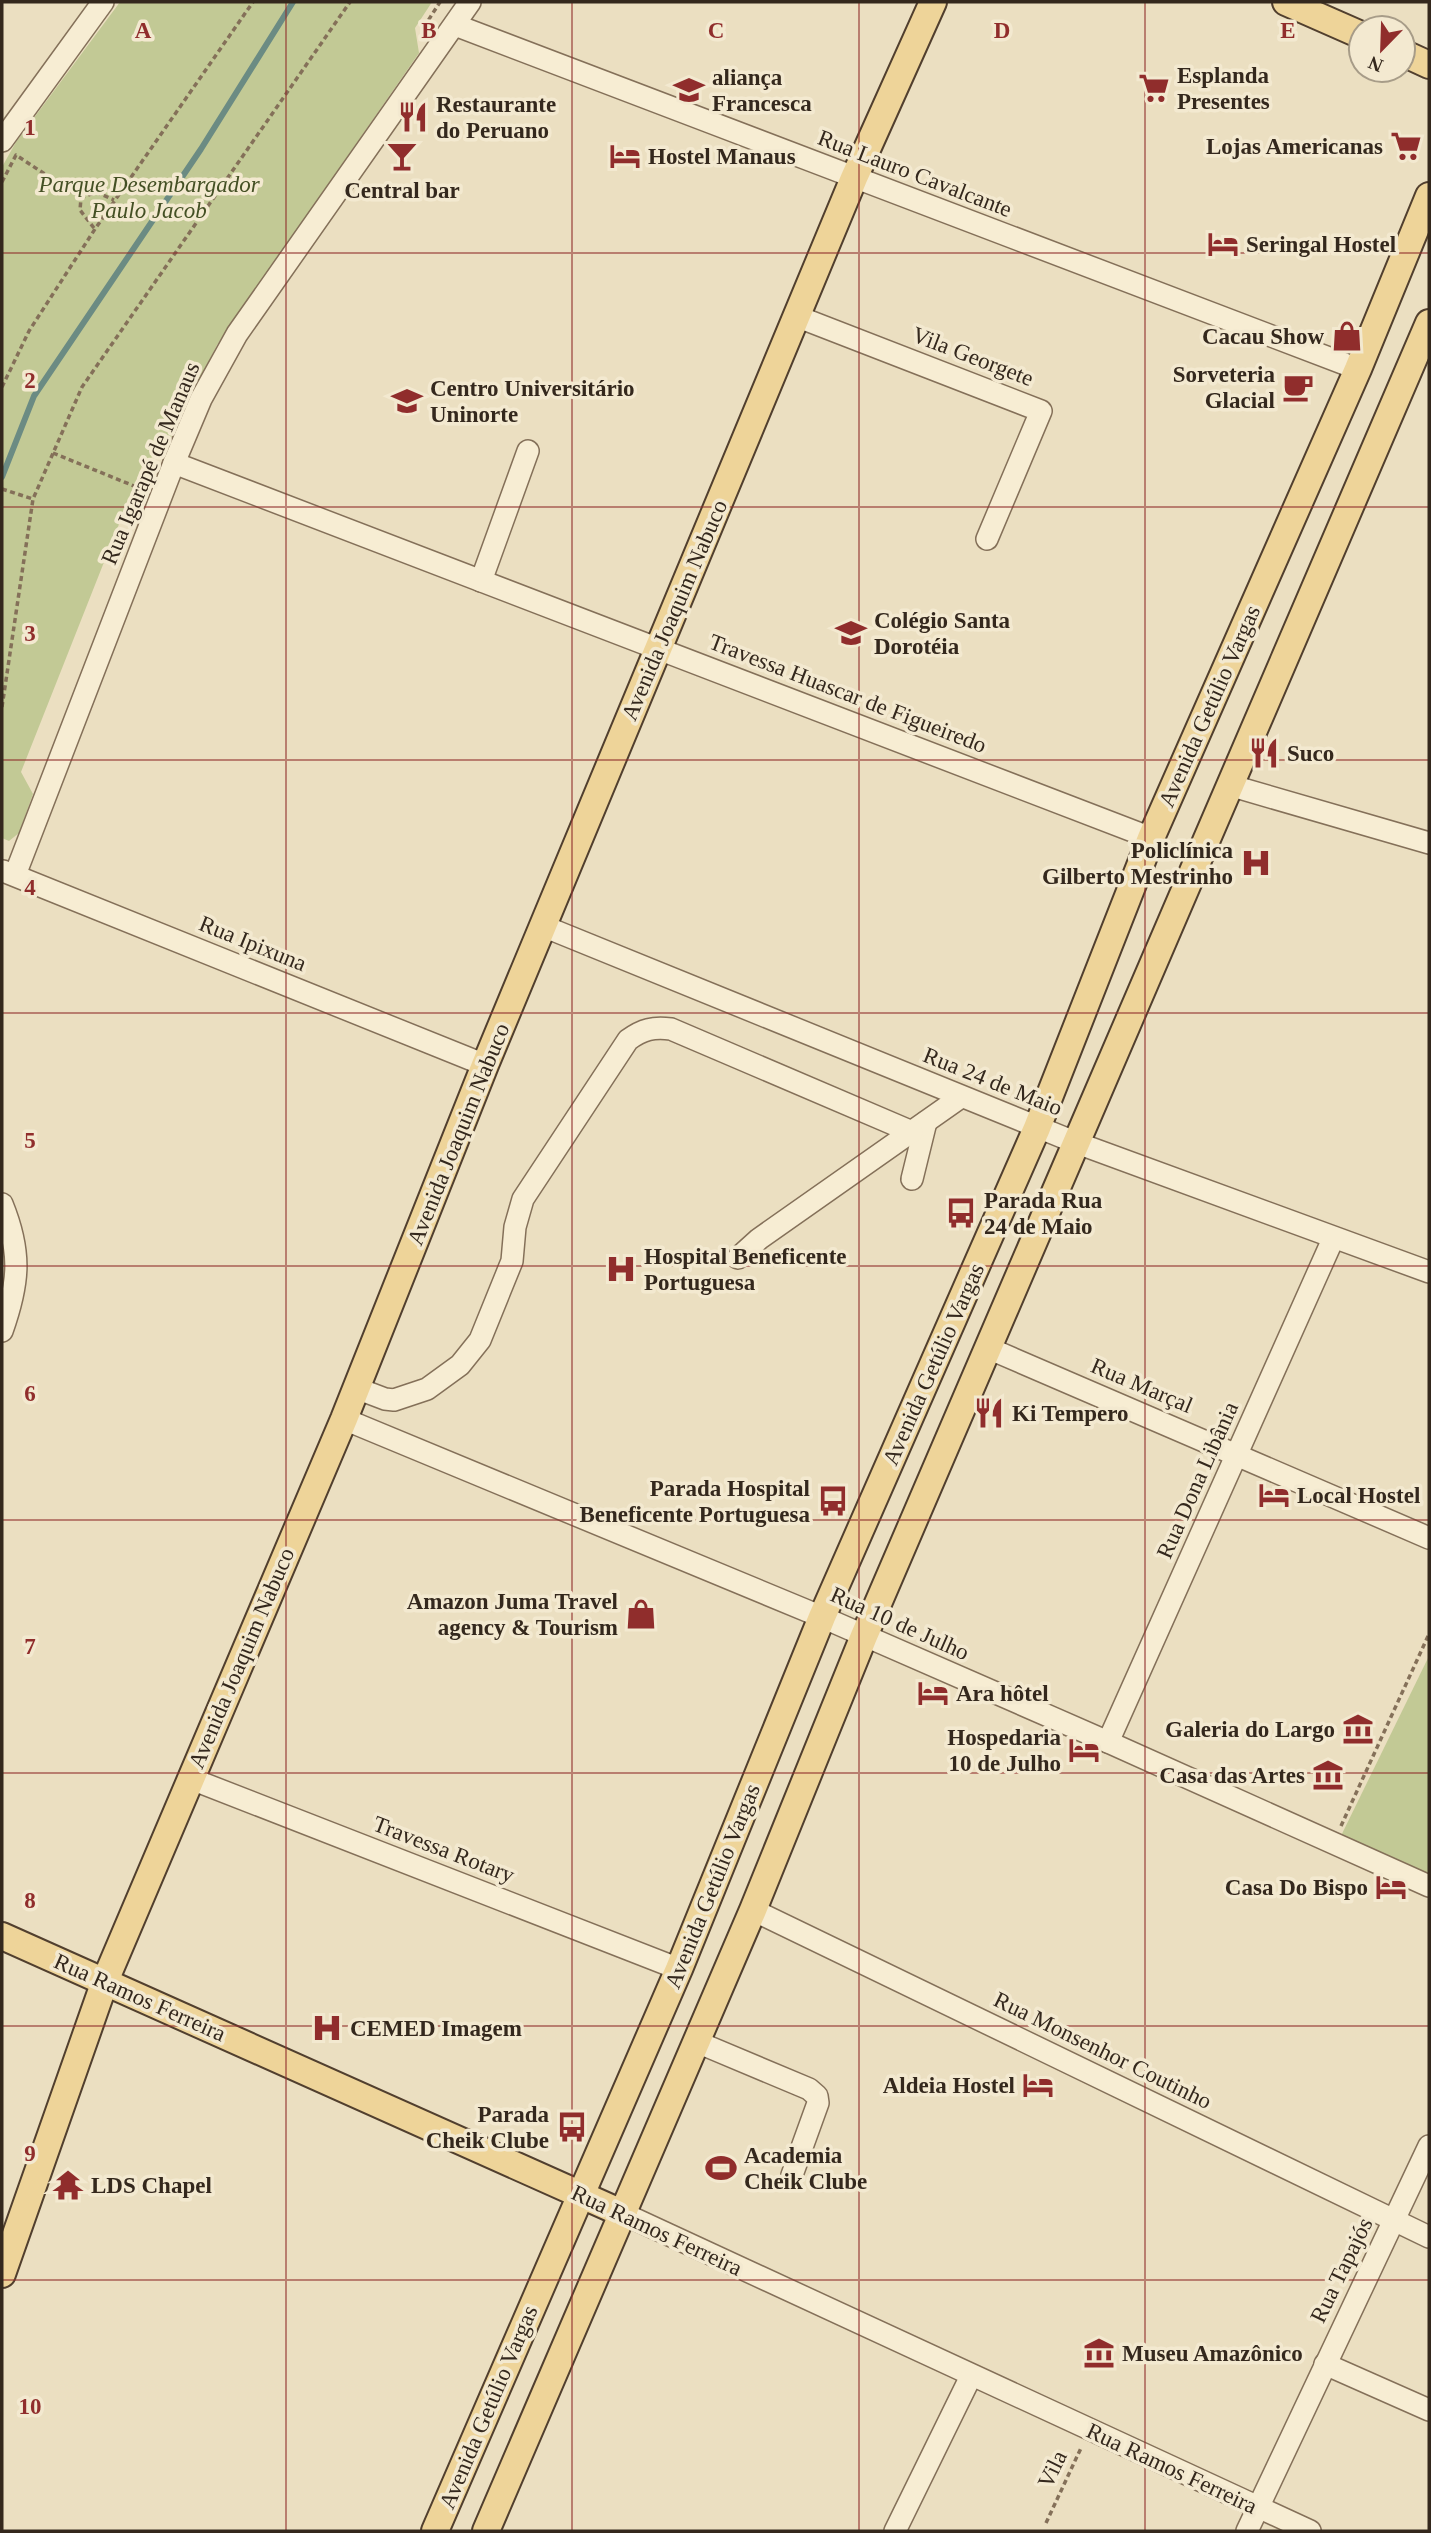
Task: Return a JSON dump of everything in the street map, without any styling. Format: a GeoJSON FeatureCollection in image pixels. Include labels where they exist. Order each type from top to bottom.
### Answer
{"type":"FeatureCollection","features":[{"type":"Feature","properties":{"kind":"main road","name":"Avenida Joaquim Nabuco"},"geometry":{"type":"LineString","coordinates":[[2,2274],[104,1981],[344,1419],[542,926],[853,178],[933,2]]}},
{"type":"Feature","properties":{"kind":"main road"},"geometry":{"type":"LineString","coordinates":[[1286,2],[1347,29]]}},
{"type":"Feature","properties":{"kind":"main road","name":"Avenida Getúlio Vargas"},"geometry":{"type":"LineString","coordinates":[[435,2531],[679,1969],[822,1617],[1037,1128],[1151,838],[1358,369],[1429,196]]}},
{"type":"Feature","properties":{"kind":"main road","name":"Avenida Getúlio Vargas"},"geometry":{"type":"LineString","coordinates":[[486,2531],[624,2214],[753,1910],[864,1636],[1229,785],[1423,353],[1429,323]]}},
{"type":"Feature","properties":{"kind":"main road","name":"Rua Ramos Ferreira"},"geometry":{"type":"LineString","coordinates":[[2,1936],[624,2214]]}},
{"type":"Feature","properties":{"kind":"street"},"geometry":{"type":"LineString","coordinates":[[2,138],[103,2]]}},
{"type":"Feature","properties":{"kind":"street","name":"Rua Igarapé de Manaus"},"geometry":{"type":"LineString","coordinates":[[8,872],[201,399],[237,334],[470,2]]}},
{"type":"Feature","properties":{"kind":"street","name":"Rua Lauro Cavalcante"},"geometry":{"type":"LineString","coordinates":[[455,25],[1358,369]]}},
{"type":"Feature","properties":{"kind":"street","name":"Vila Georgete"},"geometry":{"type":"LineString","coordinates":[[796,316],[1041,411],[987,538]]}},
{"type":"Feature","properties":{"kind":"street"},"geometry":{"type":"LineString","coordinates":[[481,580],[528,451]]}},
{"type":"Feature","properties":{"kind":"street","name":"Travessa Huascar de Figueiredo"},"geometry":{"type":"LineString","coordinates":[[174,463],[1151,838]]}},
{"type":"Feature","properties":{"kind":"street"},"geometry":{"type":"LineString","coordinates":[[1229,785],[1429,843]]}},
{"type":"Feature","properties":{"kind":"street","name":"Rua Ipixuna"},"geometry":{"type":"LineString","coordinates":[[8,872],[485,1065]]}},
{"type":"Feature","properties":{"kind":"street","name":"Rua 24 de Maio"},"geometry":{"type":"LineString","coordinates":[[542,926],[1037,1128],[1429,1272]]}},
{"type":"Feature","properties":{"kind":"street"},"geometry":{"type":"LineString","coordinates":[[356,1388],[394,1400],[428,1389],[460,1365],[480,1340],[513,1261],[515,1227],[523,1199],[628,1041],[641,1031],[656,1027],[671,1029],[919,1127]]}},
{"type":"Feature","properties":{"kind":"street"},"geometry":{"type":"LineString","coordinates":[[738,1258],[759,1239],[961,1097]]}},
{"type":"Feature","properties":{"kind":"street"},"geometry":{"type":"LineString","coordinates":[[912,1179],[919,1127]]}},
{"type":"Feature","properties":{"kind":"street"},"geometry":{"type":"LineString","coordinates":[[2,1204],[15,1244],[17,1270],[14,1295],[2,1331]]}},
{"type":"Feature","properties":{"kind":"street","name":"Rua Dona Libânia"},"geometry":{"type":"LineString","coordinates":[[1108,1742],[1333,1238]]}},
{"type":"Feature","properties":{"kind":"street","name":"Rua Marçal"},"geometry":{"type":"LineString","coordinates":[[988,1348],[1429,1538]]}},
{"type":"Feature","properties":{"kind":"street","name":"Rua 10 de Julho"},"geometry":{"type":"LineString","coordinates":[[344,1419],[822,1617],[1429,1886]]}},
{"type":"Feature","properties":{"kind":"street","name":"Travessa Rotary"},"geometry":{"type":"LineString","coordinates":[[189,1778],[679,1969]]}},
{"type":"Feature","properties":{"kind":"street","name":"Rua Monsenhor Coutinho"},"geometry":{"type":"LineString","coordinates":[[753,1910],[1429,2237]]}},
{"type":"Feature","properties":{"kind":"street"},"geometry":{"type":"LineString","coordinates":[[697,2042],[809,2089],[817,2096],[818,2104],[792,2175]]}},
{"type":"Feature","properties":{"kind":"street","name":"Rua Tapajós"},"geometry":{"type":"LineString","coordinates":[[1247,2531],[1429,2146]]}},
{"type":"Feature","properties":{"kind":"street","name":"Rua Ramos Ferreira"},"geometry":{"type":"LineString","coordinates":[[624,2214],[1310,2531]]}},
{"type":"Feature","properties":{"kind":"street"},"geometry":{"type":"LineString","coordinates":[[1325,2364],[1429,2410]]}},
{"type":"Feature","properties":{"kind":"street"},"geometry":{"type":"LineString","coordinates":[[894,2531],[971,2376]]}},
{"type":"Feature","properties":{"kind":"path"},"geometry":{"type":"LineString","coordinates":[[2,387],[29,331],[95,229],[253,2]]}},
{"type":"Feature","properties":{"kind":"path"},"geometry":{"type":"LineString","coordinates":[[2,707],[33,499],[82,387],[350,2]]}},
{"type":"Feature","properties":{"kind":"path"},"geometry":{"type":"LineString","coordinates":[[2,182],[16,155],[81,198]]}},
{"type":"Feature","properties":{"kind":"path"},"geometry":{"type":"LineString","coordinates":[[81,198],[96,192],[114,201]]}},
{"type":"Feature","properties":{"kind":"path"},"geometry":{"type":"LineString","coordinates":[[81,198],[80,210],[95,229]]}},
{"type":"Feature","properties":{"kind":"path"},"geometry":{"type":"LineString","coordinates":[[53,453],[139,488],[148,465],[174,463]]}},
{"type":"Feature","properties":{"kind":"path"},"geometry":{"type":"LineString","coordinates":[[2,489],[33,499]]}},
{"type":"Feature","properties":{"kind":"path"},"geometry":{"type":"LineString","coordinates":[[1332,1843],[1429,1634]]}},
{"type":"Feature","properties":{"kind":"path","name":"Vila"},"geometry":{"type":"LineString","coordinates":[[1046,2523],[1090,2430]]}},
{"type":"Feature","properties":{"kind":"green space","name":"Parque Desembargador Paulo Jacob"},"geometry":{"type":"Polygon","coordinates":[[[120,2],[432,2],[415,28],[419,53],[217,345],[164,452],[144,461],[21,772],[33,794],[19,833],[9,841],[2,838],[2,167],[16,142],[120,2]]]}},
{"type":"Feature","properties":{"kind":"green space"},"geometry":{"type":"Polygon","coordinates":[[[1429,1656],[1429,1887],[1336,1846],[1429,1656]]]}},
{"type":"Feature","properties":{"kind":"waterway"},"geometry":{"type":"LineString","coordinates":[[2,477],[34,396],[201,149],[293,2]]}},
{"type":"Feature","properties":{"kind":"place","name":"Esplanda Presentes"},"geometry":{"type":"Point","coordinates":[1154,88]}},
{"type":"Feature","properties":{"kind":"place","name":"aliança Francesca"},"geometry":{"type":"Point","coordinates":[689,90]}},
{"type":"Feature","properties":{"kind":"place","name":"Restaurante do Peruano"},"geometry":{"type":"Point","coordinates":[413,117]}},
{"type":"Feature","properties":{"kind":"place","name":"Lojas Americanas"},"geometry":{"type":"Point","coordinates":[1406,146]}},
{"type":"Feature","properties":{"kind":"place","name":"Central bar"},"geometry":{"type":"Point","coordinates":[402,156]}},
{"type":"Feature","properties":{"kind":"place","name":"Hostel Manaus"},"geometry":{"type":"Point","coordinates":[625,156]}},
{"type":"Feature","properties":{"kind":"place","name":"Seringal Hostel"},"geometry":{"type":"Point","coordinates":[1223,244]}},
{"type":"Feature","properties":{"kind":"place","name":"Cacau Show"},"geometry":{"type":"Point","coordinates":[1347,336]}},
{"type":"Feature","properties":{"kind":"place","name":"Sorveteria Glacial"},"geometry":{"type":"Point","coordinates":[1298,387]}},
{"type":"Feature","properties":{"kind":"place","name":"Centro Universitário Uninorte"},"geometry":{"type":"Point","coordinates":[407,401]}},
{"type":"Feature","properties":{"kind":"place","name":"Colégio Santa Dorotéia"},"geometry":{"type":"Point","coordinates":[851,633]}},
{"type":"Feature","properties":{"kind":"place","name":"Suco"},"geometry":{"type":"Point","coordinates":[1264,753]}},
{"type":"Feature","properties":{"kind":"place","name":"Policlínica Gilberto Mestrinho"},"geometry":{"type":"Point","coordinates":[1256,863]}},
{"type":"Feature","properties":{"kind":"place","name":"Parada Rua 24 de Maio"},"geometry":{"type":"Point","coordinates":[961,1213]}},
{"type":"Feature","properties":{"kind":"place","name":"Hospital Beneficente Portuguesa"},"geometry":{"type":"Point","coordinates":[621,1269]}},
{"type":"Feature","properties":{"kind":"place","name":"Ki Tempero"},"geometry":{"type":"Point","coordinates":[989,1413]}},
{"type":"Feature","properties":{"kind":"place","name":"Local Hostel"},"geometry":{"type":"Point","coordinates":[1274,1495]}},
{"type":"Feature","properties":{"kind":"place","name":"Parada Hospital Beneficente Portuguesa"},"geometry":{"type":"Point","coordinates":[833,1501]}},
{"type":"Feature","properties":{"kind":"place","name":"Amazon Juma Travel agency & Tourism"},"geometry":{"type":"Point","coordinates":[641,1614]}},
{"type":"Feature","properties":{"kind":"place","name":"Ara hôtel"},"geometry":{"type":"Point","coordinates":[933,1693]}},
{"type":"Feature","properties":{"kind":"place","name":"Galeria do Largo"},"geometry":{"type":"Point","coordinates":[1358,1729]}},
{"type":"Feature","properties":{"kind":"place","name":"Hospedaria 10 de Julho"},"geometry":{"type":"Point","coordinates":[1084,1750]}},
{"type":"Feature","properties":{"kind":"place","name":"Casa das Artes"},"geometry":{"type":"Point","coordinates":[1328,1775]}},
{"type":"Feature","properties":{"kind":"place","name":"Casa Do Bispo"},"geometry":{"type":"Point","coordinates":[1391,1887]}},
{"type":"Feature","properties":{"kind":"place","name":"CEMED Imagem"},"geometry":{"type":"Point","coordinates":[327,2028]}},
{"type":"Feature","properties":{"kind":"place","name":"Aldeia Hostel"},"geometry":{"type":"Point","coordinates":[1038,2085]}},
{"type":"Feature","properties":{"kind":"place","name":"Parada Cheik Clube"},"geometry":{"type":"Point","coordinates":[572,2127]}},
{"type":"Feature","properties":{"kind":"place","name":"Academia Cheik Clube"},"geometry":{"type":"Point","coordinates":[721,2168]}},
{"type":"Feature","properties":{"kind":"place","name":"LDS Chapel"},"geometry":{"type":"Point","coordinates":[68,2185]}},
{"type":"Feature","properties":{"kind":"place","name":"Museu Amazônico"},"geometry":{"type":"Point","coordinates":[1099,2353]}}]}
